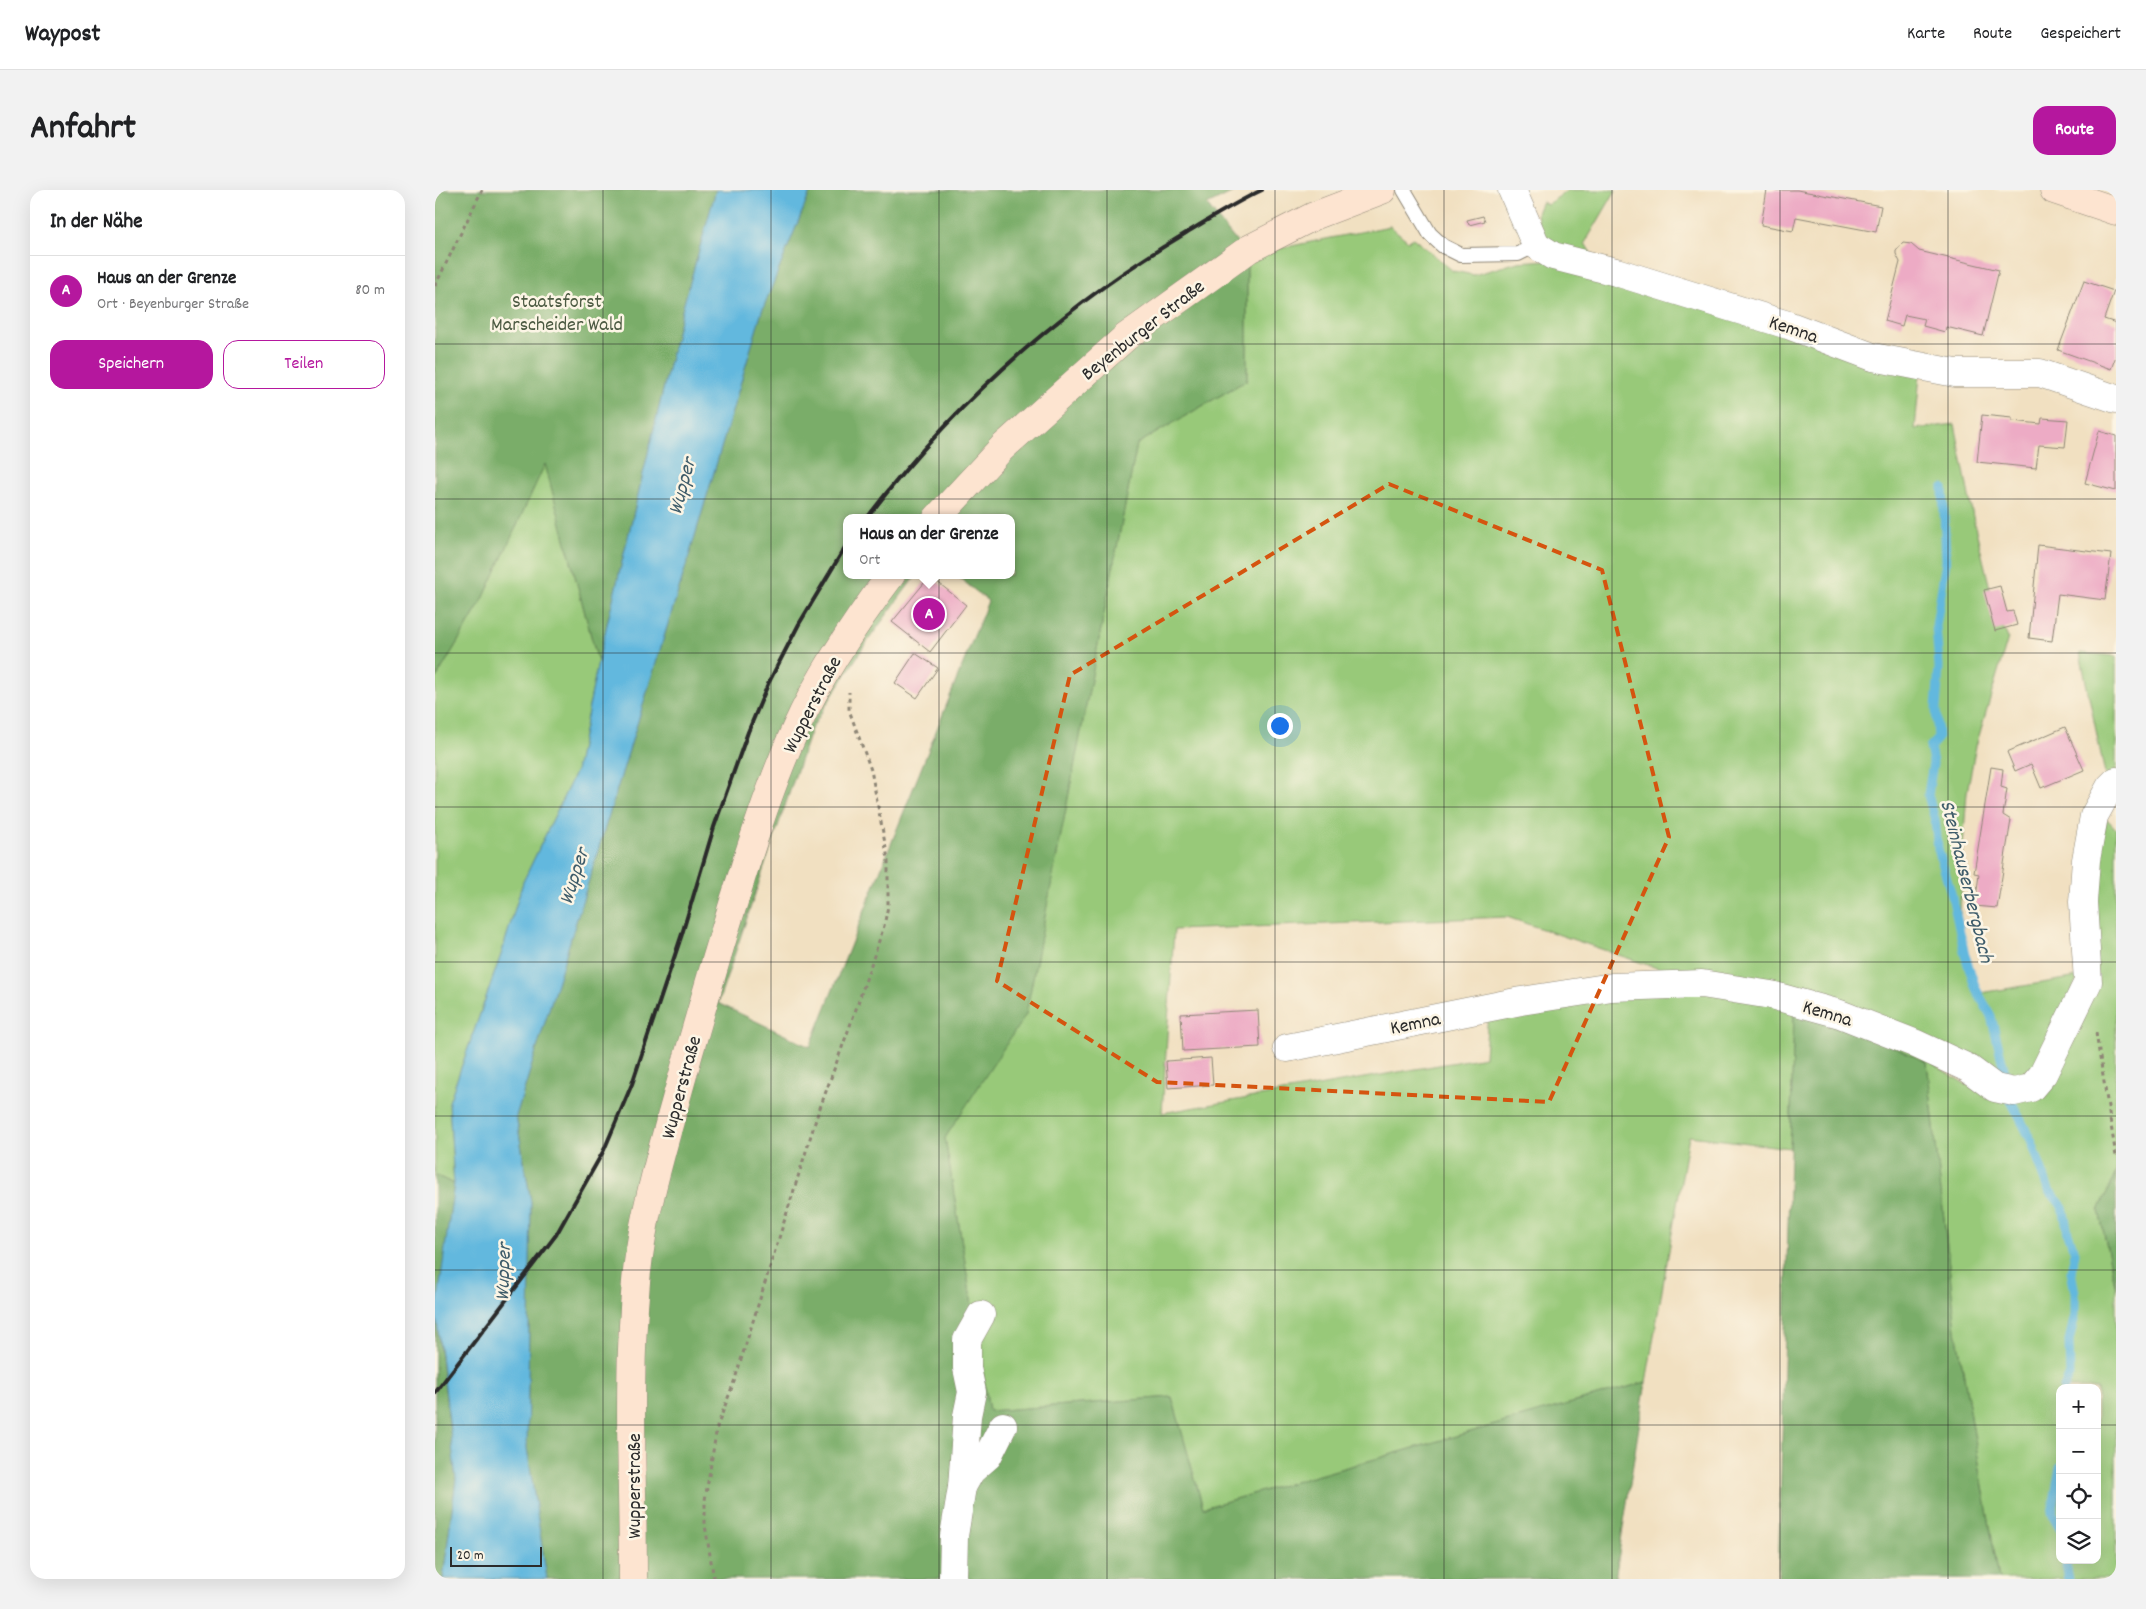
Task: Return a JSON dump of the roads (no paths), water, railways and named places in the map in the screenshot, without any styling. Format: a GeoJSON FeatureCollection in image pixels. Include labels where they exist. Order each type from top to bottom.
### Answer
{"type":"FeatureCollection","features":[{"type":"Feature","properties":{"kind":"main road","name":"Beyenburger Straße"},"geometry":{"type":"LineString","coordinates":[[941,514],[1009,442],[1126,337],[1249,249],[1314,216],[1382,190]]}},
{"type":"Feature","properties":{"kind":"main road"},"geometry":{"type":"LineString","coordinates":[[2054,190],[2116,211]]}},
{"type":"Feature","properties":{"kind":"main road","name":"Wupperstraße"},"geometry":{"type":"LineString","coordinates":[[633,1579],[632,1351],[636,1280],[646,1216],[712,973],[774,778],[796,726],[813,694],[855,623],[888,579]]}},
{"type":"Feature","properties":{"kind":"street"},"geometry":{"type":"LineString","coordinates":[[1512,190],[1536,245]]}},
{"type":"Feature","properties":{"kind":"street","name":"Kemna"},"geometry":{"type":"LineString","coordinates":[[1536,245],[1553,256],[1616,272],[1788,325],[1873,357],[1955,373],[2040,373],[2116,399]]}},
{"type":"Feature","properties":{"kind":"street","name":"Kemna"},"geometry":{"type":"LineString","coordinates":[[1287,1048],[1530,1000],[1612,987],[1702,984],[1771,995],[1840,1014],[1914,1043],[1968,1068],[1995,1088],[2014,1092],[2031,1088],[2043,1074],[2088,982],[2083,902],[2086,860],[2094,816],[2110,787],[2116,781]]}},
{"type":"Feature","properties":{"kind":"street"},"geometry":{"type":"LineString","coordinates":[[953,1579],[954,1536],[962,1487],[967,1416],[972,1392],[967,1368],[967,1340],[981,1316]]}},
{"type":"Feature","properties":{"kind":"street"},"geometry":{"type":"LineString","coordinates":[[962,1487],[971,1471],[989,1456],[1003,1426]]}},
{"type":"Feature","properties":{"kind":"lane"},"geometry":{"type":"LineString","coordinates":[[1404,190],[1430,234],[1443,246],[1461,255],[1518,254],[1536,245]]}},
{"type":"Feature","properties":{"kind":"water","name":"Wupper"},"geometry":{"type":"Polygon","coordinates":[[[716,190],[811,190],[762,311],[689,556],[516,1116],[531,1202],[527,1448],[547,1579],[443,1579],[456,1479],[436,1313],[454,1184],[449,1102],[502,952],[523,882],[576,771],[598,662],[683,307],[716,190]]]}},
{"type":"Feature","properties":{"kind":"waterway","name":"Steinhauserbergbach"},"geometry":{"type":"LineString","coordinates":[[1943,488],[1946,561],[1936,626],[1939,667],[1936,709],[1938,738],[1930,747],[1933,763],[1928,795],[1935,820],[1938,849],[1952,896],[1965,955],[1976,989],[1991,1016],[2005,1073]]}},
{"type":"Feature","properties":{"kind":"waterway","name":"Steinhauserbergbach"},"geometry":{"type":"LineString","coordinates":[[2011,1101],[2031,1140],[2049,1190],[2063,1207],[2068,1233],[2075,1253],[2071,1271],[2075,1293],[2075,1315],[2069,1341],[2070,1375],[2066,1384]]}},
{"type":"Feature","properties":{"kind":"waterway","name":"Steinhauserbergbach"},"geometry":{"type":"LineString","coordinates":[[2056,1521],[2052,1514],[2059,1474]]}},
{"type":"Feature","properties":{"kind":"waterway","name":"Steinhauserbergbach"},"geometry":{"type":"LineString","coordinates":[[2067,1564],[2068,1579]]}},
{"type":"Feature","properties":{"kind":"railway"},"geometry":{"type":"LineString","coordinates":[[870,514],[901,475],[974,396],[1054,325],[1096,292],[1140,262],[1224,210],[1262,190]]}},
{"type":"Feature","properties":{"kind":"railway"},"geometry":{"type":"LineString","coordinates":[[435,1393],[556,1235],[604,1150],[632,1084],[682,934],[714,827],[748,732],[769,682],[799,624],[843,551]]}},
{"type":"Feature","properties":{"kind":"place","name":"Haus an der Grenze"},"geometry":{"type":"Point","coordinates":[929,614]}},
{"type":"Feature","properties":{"kind":"park label","name":"Staatsforst Marscheider Wald"},"geometry":{"type":"Point","coordinates":[557,312]}}]}
